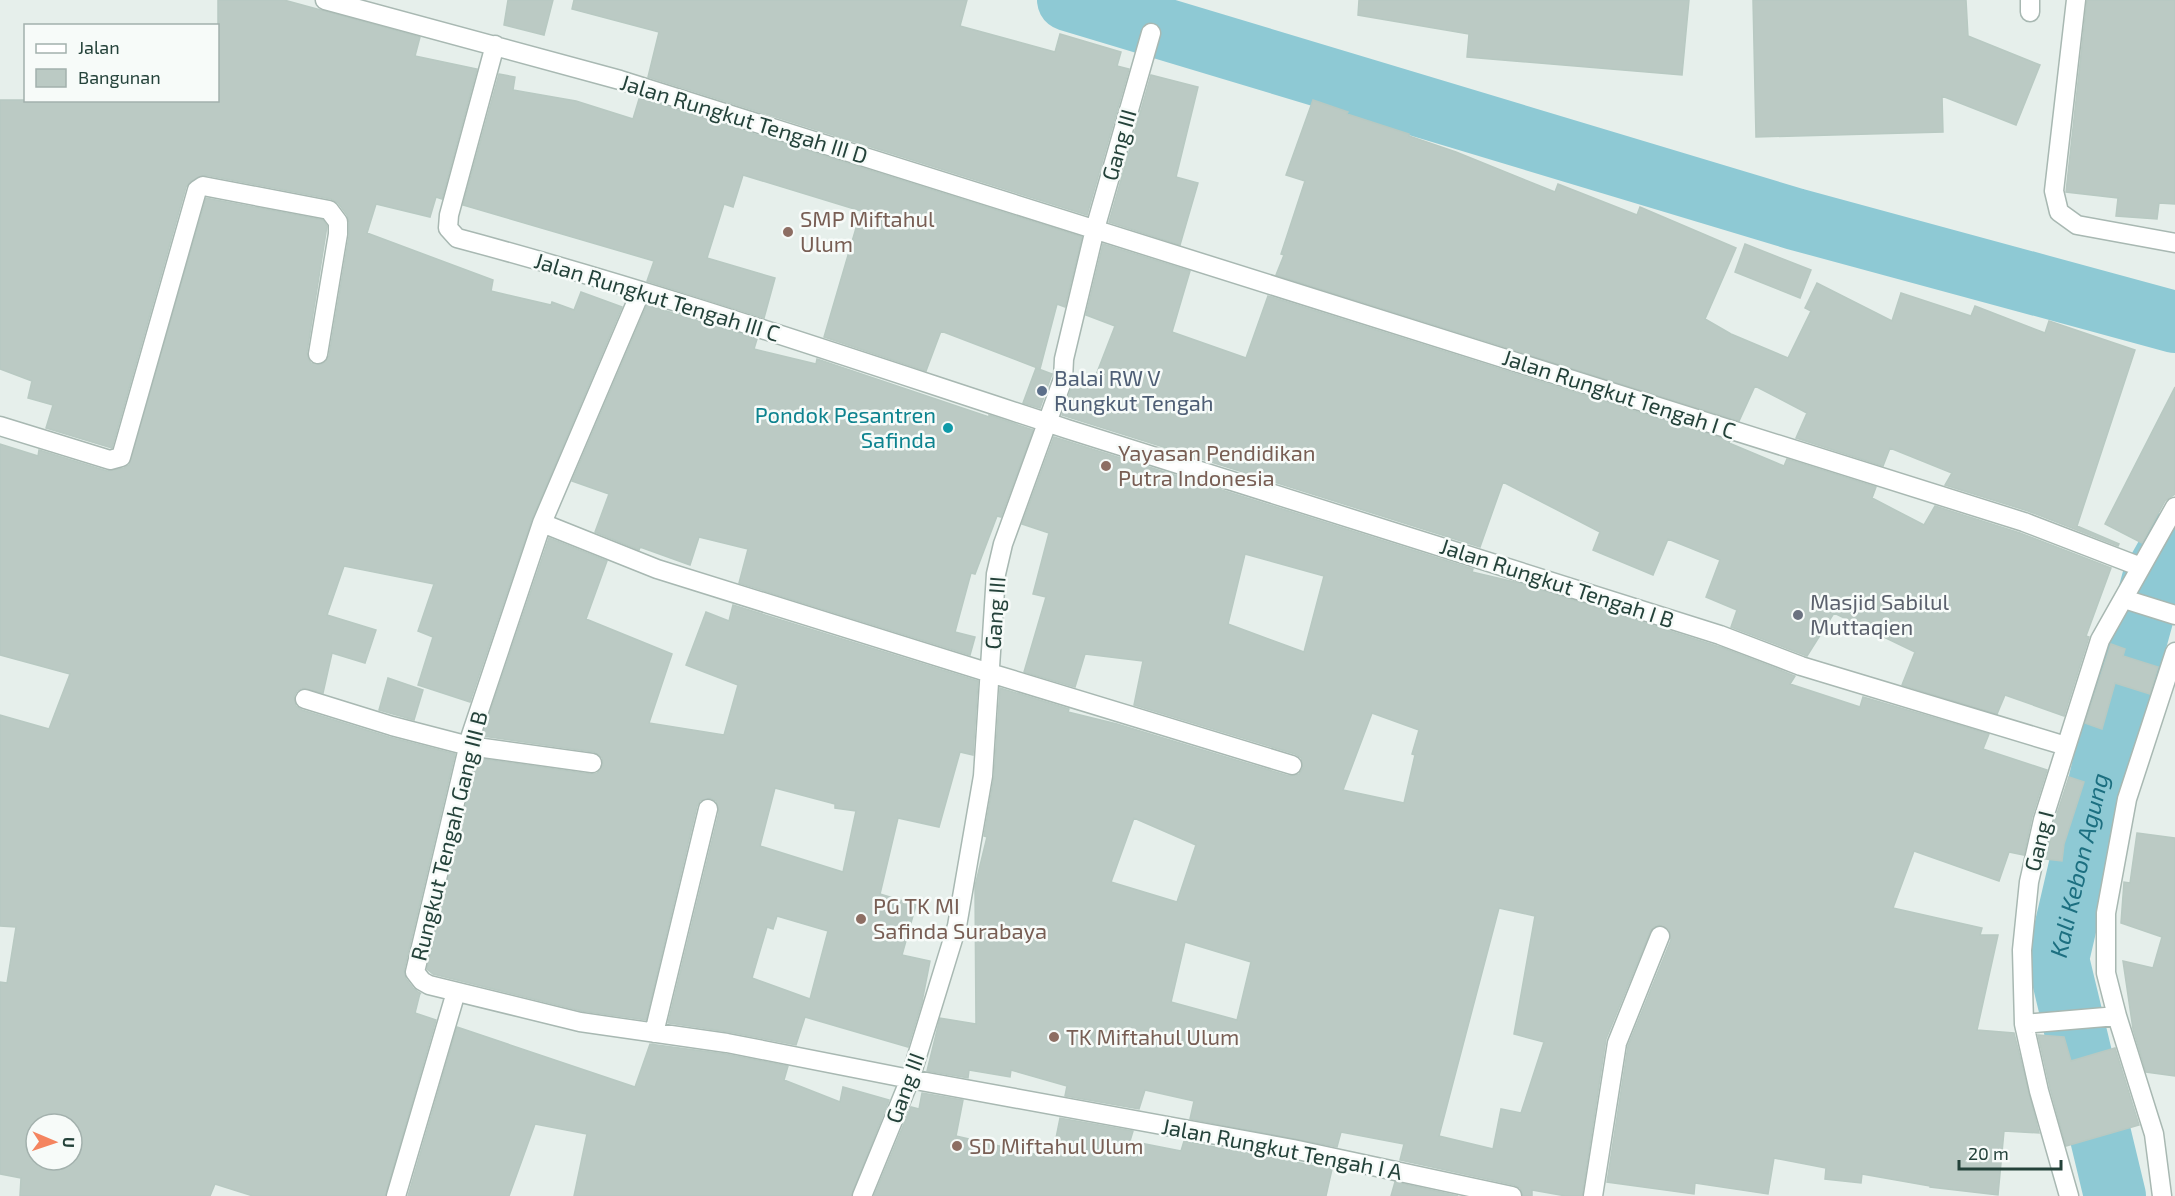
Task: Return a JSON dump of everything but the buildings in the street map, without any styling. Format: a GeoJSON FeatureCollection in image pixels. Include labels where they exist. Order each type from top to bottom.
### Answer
{"type":"FeatureCollection","features":[{"type":"Feature","properties":{"kind":"street","name":"Jalan Rungkut Tengah III D"},"geometry":{"type":"LineString","coordinates":[[325,0],[620,80],[1095,229]]}},
{"type":"Feature","properties":{"kind":"street"},"geometry":{"type":"LineString","coordinates":[[2076,0],[2054,190],[2060,212],[2077,225],[2175,243]]}},
{"type":"Feature","properties":{"kind":"street","name":"Gang III"},"geometry":{"type":"LineString","coordinates":[[862,1196],[910,1079],[957,926],[983,776],[996,574],[1003,544],[1063,379],[1064,359],[1095,229],[1151,33]]}},
{"type":"Feature","properties":{"kind":"street","name":"Jalan Rungkut Tengah III C"},"geometry":{"type":"LineString","coordinates":[[495,45],[449,214],[448,228],[457,238],[560,265],[1047,423]]}},
{"type":"Feature","properties":{"kind":"street"},"geometry":{"type":"LineString","coordinates":[[0,426],[110,460],[121,457],[197,190],[203,186],[329,210],[338,222],[318,354]]}},
{"type":"Feature","properties":{"kind":"street","name":"Jalan Rungkut Tengah I C"},"geometry":{"type":"LineString","coordinates":[[1095,229],[2024,522],[2141,567]]}},
{"type":"Feature","properties":{"kind":"street","name":"Rungkut Tengah Gang III B"},"geometry":{"type":"LineString","coordinates":[[641,291],[542,524],[469,746],[415,972],[422,981],[429,985],[580,1022],[727,1043],[910,1079]]}},
{"type":"Feature","properties":{"kind":"street","name":"Jalan Rungkut Tengah I B"},"geometry":{"type":"LineString","coordinates":[[1047,423],[1710,632],[1801,666],[2066,746]]}},
{"type":"Feature","properties":{"kind":"street","name":"Gang I"},"geometry":{"type":"LineString","coordinates":[[2069,1196],[2024,1024],[2022,950],[2029,882],[2043,819],[2100,640],[2105,630],[2131,601],[2141,567],[2175,507]]}},
{"type":"Feature","properties":{"kind":"street"},"geometry":{"type":"LineString","coordinates":[[542,524],[657,569],[1292,765]]}},
{"type":"Feature","properties":{"kind":"street"},"geometry":{"type":"LineString","coordinates":[[2131,601],[2173,614]]}},
{"type":"Feature","properties":{"kind":"street"},"geometry":{"type":"LineString","coordinates":[[2162,1196],[2154,1134],[2106,973],[2106,913],[2127,799],[2175,652]]}},
{"type":"Feature","properties":{"kind":"street"},"geometry":{"type":"LineString","coordinates":[[306,699],[392,726],[469,746],[592,763]]}},
{"type":"Feature","properties":{"kind":"street"},"geometry":{"type":"LineString","coordinates":[[654,1033],[708,809]]}},
{"type":"Feature","properties":{"kind":"street"},"geometry":{"type":"LineString","coordinates":[[1593,1196],[1617,1043],[1660,936]]}},
{"type":"Feature","properties":{"kind":"street"},"geometry":{"type":"LineString","coordinates":[[396,1196],[456,992]]}},
{"type":"Feature","properties":{"kind":"street"},"geometry":{"type":"LineString","coordinates":[[2024,1024],[2117,1016]]}},
{"type":"Feature","properties":{"kind":"street","name":"Jalan Rungkut Tengah I A"},"geometry":{"type":"LineString","coordinates":[[910,1079],[1293,1149],[1512,1196]]}},
{"type":"Feature","properties":{"kind":"waterway"},"geometry":{"type":"LineString","coordinates":[[1068,0],[1795,219],[2175,322]]}},
{"type":"Feature","properties":{"kind":"waterway","name":"Kali Kebon Agung"},"geometry":{"type":"LineString","coordinates":[[2115,1196],[2058,959],[2111,732],[2153,579],[2175,540]]}},
{"type":"Feature","properties":{"kind":"place","name":"SMP Miftahul Ulum"},"geometry":{"type":"Point","coordinates":[788,232]}},
{"type":"Feature","properties":{"kind":"place","name":"Balai RW V Rungkut Tengah"},"geometry":{"type":"Point","coordinates":[1042,391]}},
{"type":"Feature","properties":{"kind":"place","name":"Pondok Pesantren Safinda"},"geometry":{"type":"Point","coordinates":[948,428]}},
{"type":"Feature","properties":{"kind":"place","name":"Yayasan Pendidikan Putra Indonesia"},"geometry":{"type":"Point","coordinates":[1106,466]}},
{"type":"Feature","properties":{"kind":"place","name":"Masjid Sabilul Muttaqien"},"geometry":{"type":"Point","coordinates":[1798,615]}},
{"type":"Feature","properties":{"kind":"place","name":"PG TK MI Safinda Surabaya"},"geometry":{"type":"Point","coordinates":[861,919]}},
{"type":"Feature","properties":{"kind":"place","name":"TK Miftahul Ulum"},"geometry":{"type":"Point","coordinates":[1054,1037]}},
{"type":"Feature","properties":{"kind":"place","name":"SD Miftahul Ulum"},"geometry":{"type":"Point","coordinates":[957,1146]}}]}
